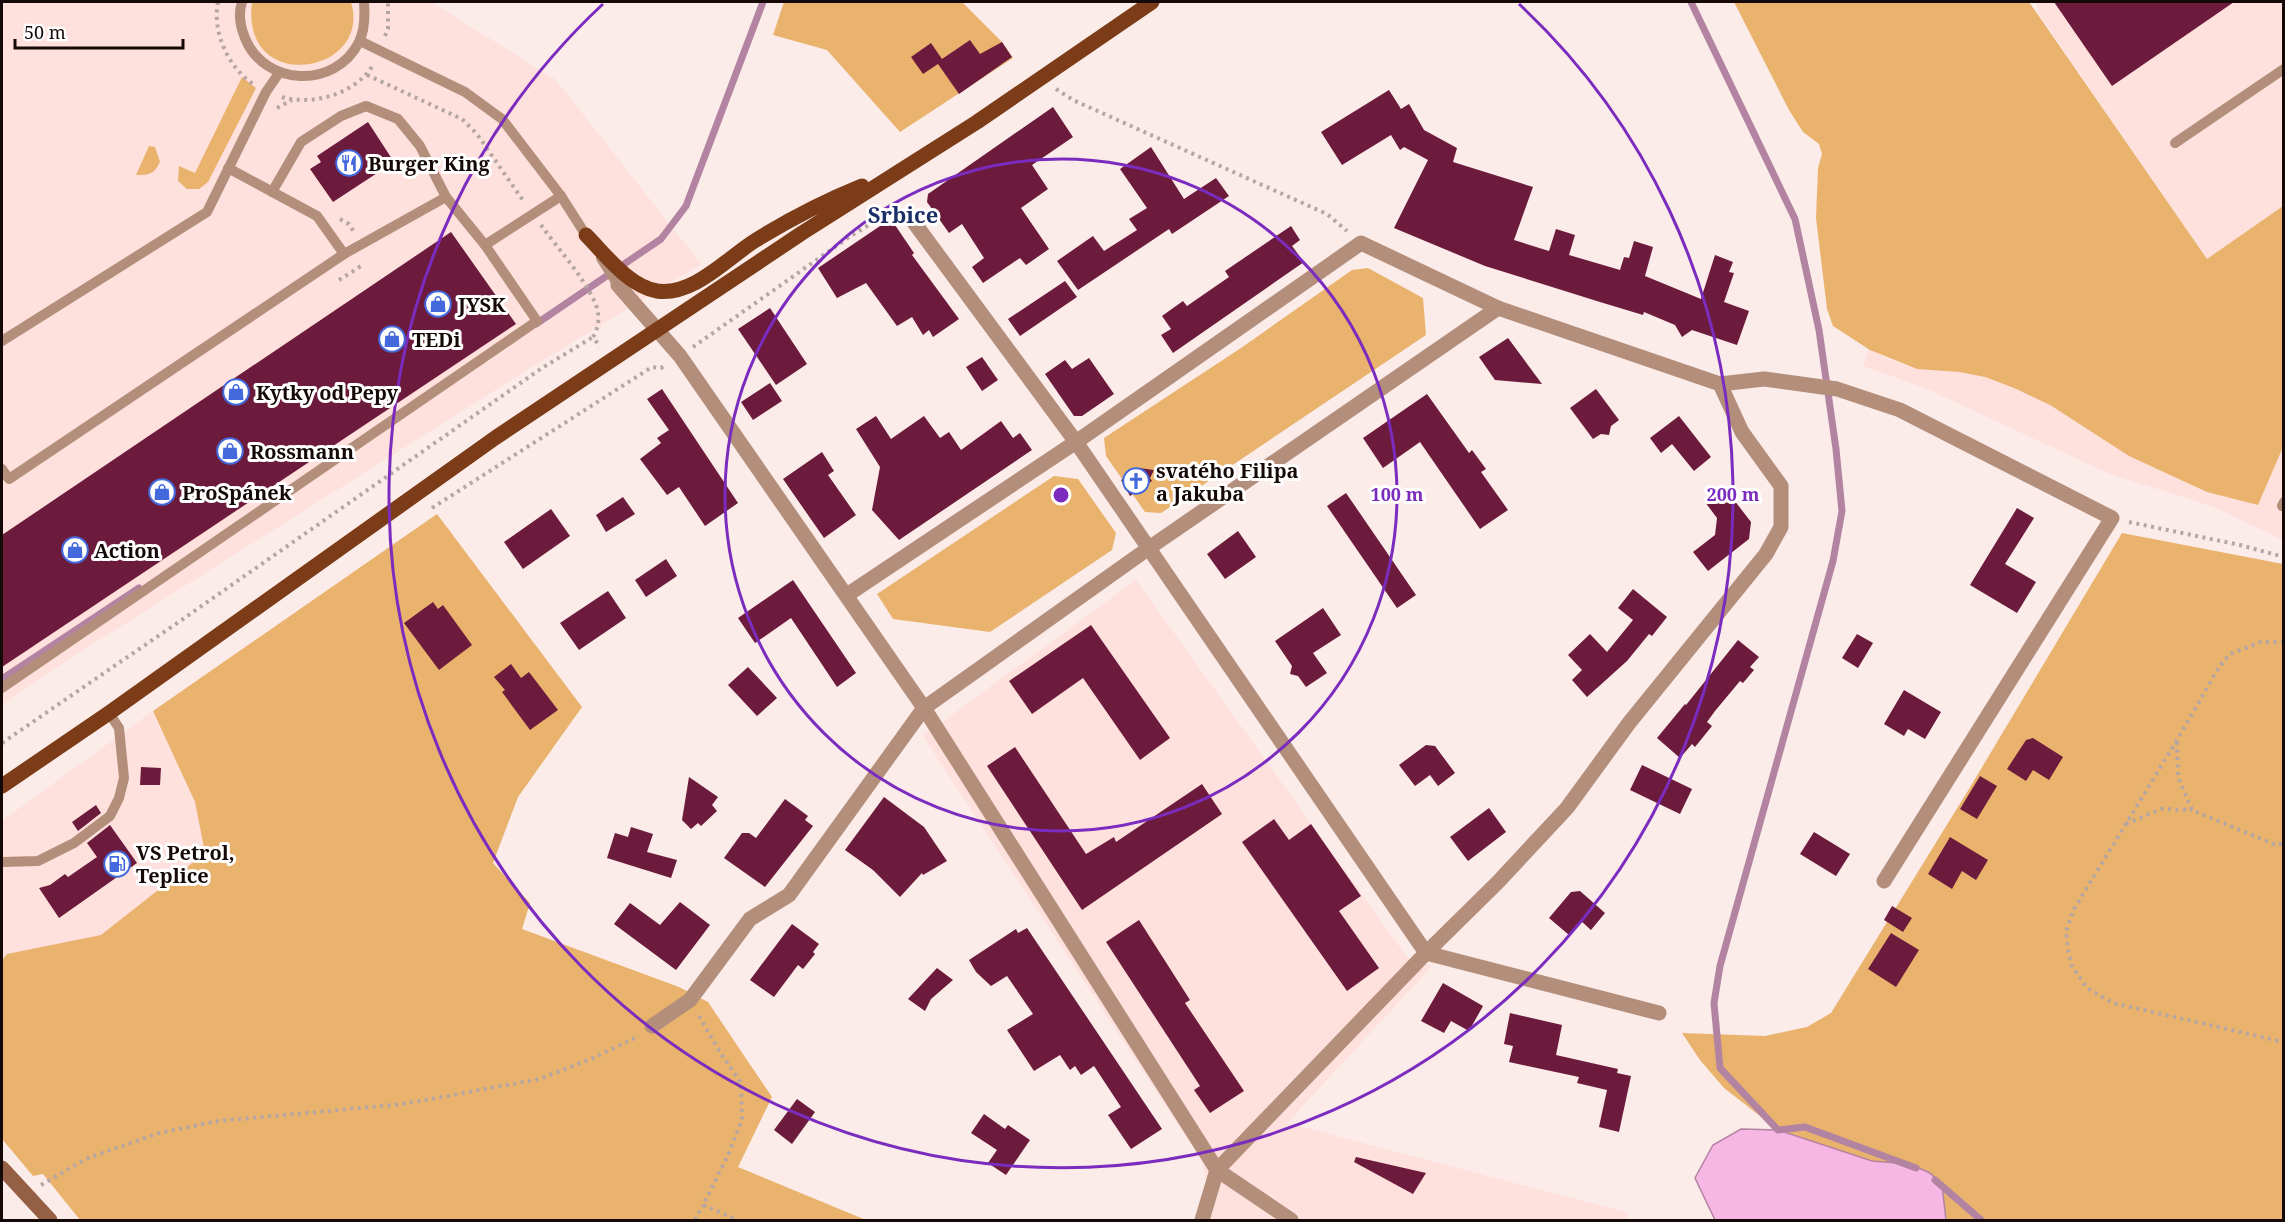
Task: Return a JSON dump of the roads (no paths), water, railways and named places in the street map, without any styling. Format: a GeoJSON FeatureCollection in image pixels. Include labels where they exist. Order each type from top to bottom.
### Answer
{"type":"FeatureCollection","features":[{"type":"Feature","properties":{"kind":"main road"},"geometry":{"type":"LineString","coordinates":[[2,786],[109,713],[495,438],[1152,2]]}},
{"type":"Feature","properties":{"kind":"main road"},"geometry":{"type":"LineString","coordinates":[[586,235],[628,276],[643,286],[656,291],[673,291],[691,285],[756,240],[815,206],[898,172]]}},
{"type":"Feature","properties":{"kind":"street"},"geometry":{"type":"LineString","coordinates":[[910,216],[1076,442],[1426,953],[1659,1013]]}},
{"type":"Feature","properties":{"kind":"street"},"geometry":{"type":"LineString","coordinates":[[847,595],[1076,442],[1361,243],[1498,308],[1720,384],[1764,379],[1837,389],[1900,410],[2112,518],[1884,881]]}},
{"type":"Feature","properties":{"kind":"street"},"geometry":{"type":"LineString","coordinates":[[618,285],[680,356],[924,708],[1217,1170],[1291,1221]]}},
{"type":"Feature","properties":{"kind":"street"},"geometry":{"type":"LineString","coordinates":[[652,1026],[690,1000],[750,919],[789,895],[924,708],[1149,548],[1498,308]]}},
{"type":"Feature","properties":{"kind":"street"},"geometry":{"type":"LineString","coordinates":[[1202,1221],[1217,1170],[1426,953],[1498,882],[1567,808],[1629,723],[1766,554],[1780,527],[1781,486],[1742,432],[1720,384]]}},
{"type":"Feature","properties":{"kind":"street"},"geometry":{"type":"LineString","coordinates":[[2,1168],[50,1221]]}},
{"type":"Feature","properties":{"kind":"lane"},"geometry":{"type":"LineString","coordinates":[[242,2],[241,29],[249,47],[262,63],[279,73],[298,77],[318,75],[336,67],[351,54],[360,41],[365,19],[364,2]]}},
{"type":"Feature","properties":{"kind":"lane"},"geometry":{"type":"LineString","coordinates":[[360,41],[465,92],[502,119],[561,196],[618,285]]}},
{"type":"Feature","properties":{"kind":"lane"},"geometry":{"type":"LineString","coordinates":[[2175,143],[2283,69]]}},
{"type":"Feature","properties":{"kind":"lane"},"geometry":{"type":"LineString","coordinates":[[2,341],[207,212],[266,92],[279,73]]}},
{"type":"Feature","properties":{"kind":"lane"},"geometry":{"type":"LineString","coordinates":[[2,688],[537,321],[485,245],[446,197],[420,146],[398,119],[366,106],[341,116],[301,142],[272,192]]}},
{"type":"Feature","properties":{"kind":"lane"},"geometry":{"type":"LineString","coordinates":[[228,168],[317,216],[344,254]]}},
{"type":"Feature","properties":{"kind":"lane"},"geometry":{"type":"LineString","coordinates":[[485,245],[561,196]]}},
{"type":"Feature","properties":{"kind":"lane"},"geometry":{"type":"LineString","coordinates":[[2,469],[9,479],[344,254],[446,197]]}},
{"type":"Feature","properties":{"kind":"lane"},"geometry":{"type":"LineString","coordinates":[[2,862],[38,861],[74,843],[110,816],[119,798],[124,778],[120,728],[109,713]]}},
{"type":"Feature","properties":{"kind":"waterway"},"geometry":{"type":"LineString","coordinates":[[536,324],[661,239],[686,206],[763,2]]}},
{"type":"Feature","properties":{"kind":"waterway"},"geometry":{"type":"LineString","coordinates":[[1691,2],[1795,219],[1819,330],[1836,449],[1842,511],[1833,561],[1720,966],[1714,1003],[1720,1068],[1778,1130],[1805,1127],[1916,1168]]}},
{"type":"Feature","properties":{"kind":"waterway"},"geometry":{"type":"LineString","coordinates":[[2,679],[139,588]]}},
{"type":"Feature","properties":{"kind":"waterway"},"geometry":{"type":"LineString","coordinates":[[1935,1180],[1981,1220]]}},
{"type":"Feature","properties":{"kind":"place","name":"Burger King"},"geometry":{"type":"Point","coordinates":[349,163]}},
{"type":"Feature","properties":{"kind":"place","name":"JYSK"},"geometry":{"type":"Point","coordinates":[438,304]}},
{"type":"Feature","properties":{"kind":"place","name":"TEDi"},"geometry":{"type":"Point","coordinates":[392,339]}},
{"type":"Feature","properties":{"kind":"place","name":"Kytky od Pepy"},"geometry":{"type":"Point","coordinates":[236,392]}},
{"type":"Feature","properties":{"kind":"place","name":"Rossmann"},"geometry":{"type":"Point","coordinates":[230,451]}},
{"type":"Feature","properties":{"kind":"place","name":"svatého Filipa a Jakuba"},"geometry":{"type":"Point","coordinates":[1136,481]}},
{"type":"Feature","properties":{"kind":"place","name":"ProSpánek"},"geometry":{"type":"Point","coordinates":[162,492]}},
{"type":"Feature","properties":{"kind":"place","name":"Action"},"geometry":{"type":"Point","coordinates":[75,550]}},
{"type":"Feature","properties":{"kind":"place","name":"VS Petrol, Teplice"},"geometry":{"type":"Point","coordinates":[117,864]}},
{"type":"Feature","properties":{"kind":"district","name":"Srbice"},"geometry":{"type":"Point","coordinates":[903,214]}}]}
